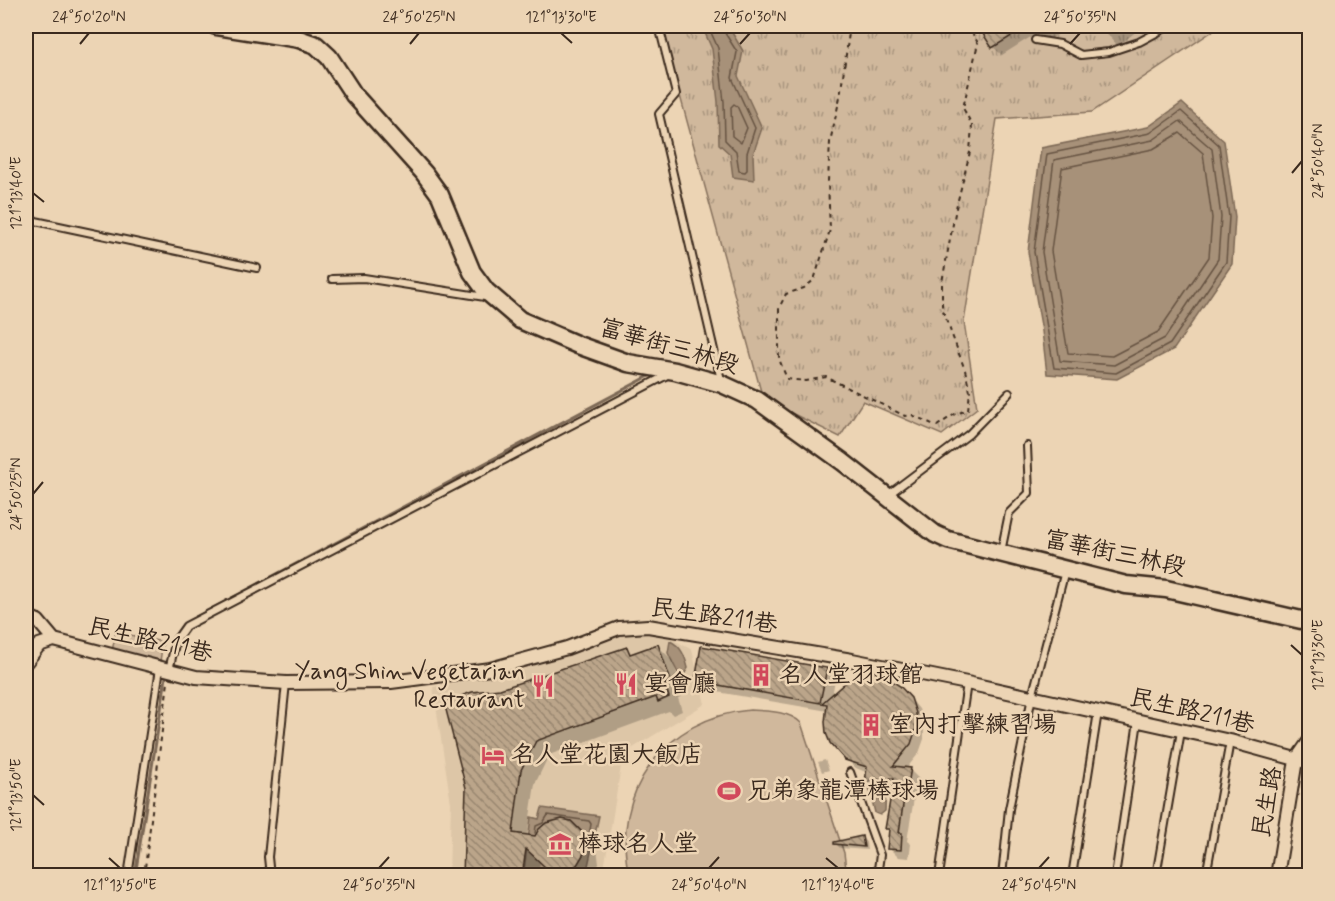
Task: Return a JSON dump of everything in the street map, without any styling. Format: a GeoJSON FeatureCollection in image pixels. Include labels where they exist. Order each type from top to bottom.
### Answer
{"type":"FeatureCollection","features":[{"type":"Feature","properties":{"kind":"street","name":"富華街三林段"},"geometry":{"type":"LineString","coordinates":[[216,26],[299,39],[316,45],[329,57],[354,94],[424,173],[440,195],[472,272],[486,291],[520,320],[628,363],[675,370],[722,384],[758,400],[843,462],[935,534],[948,540],[1126,585],[1166,589],[1310,622]]}},
{"type":"Feature","properties":{"kind":"street"},"geometry":{"type":"LineString","coordinates":[[26,616],[38,621],[54,640],[39,645],[26,662]]}},
{"type":"Feature","properties":{"kind":"street","name":"民生路211巷"},"geometry":{"type":"LineString","coordinates":[[54,640],[196,677],[286,683],[391,682],[490,669],[567,648],[619,628],[648,626],[967,682],[1230,741],[1310,763]]}},
{"type":"Feature","properties":{"kind":"street","name":"民生路"},"geometry":{"type":"LineString","coordinates":[[1277,876],[1296,760],[1310,740]]}},
{"type":"Feature","properties":{"kind":"lane"},"geometry":{"type":"LineString","coordinates":[[659,26],[676,94],[659,114],[722,384]]}},
{"type":"Feature","properties":{"kind":"lane"},"geometry":{"type":"LineString","coordinates":[[1035,40],[1060,44],[1081,55],[1100,53],[1139,42],[1169,26]]}},
{"type":"Feature","properties":{"kind":"lane"},"geometry":{"type":"LineString","coordinates":[[26,219],[257,268]]}},
{"type":"Feature","properties":{"kind":"lane"},"geometry":{"type":"LineString","coordinates":[[332,279],[364,278],[495,299]]}},
{"type":"Feature","properties":{"kind":"lane"},"geometry":{"type":"LineString","coordinates":[[128,876],[165,669],[176,640],[186,626],[675,370]]}},
{"type":"Feature","properties":{"kind":"lane"},"geometry":{"type":"LineString","coordinates":[[885,497],[969,434],[1009,393]]}},
{"type":"Feature","properties":{"kind":"lane"},"geometry":{"type":"LineString","coordinates":[[1001,553],[1009,513],[1029,493],[1027,446]]}},
{"type":"Feature","properties":{"kind":"lane"},"geometry":{"type":"LineString","coordinates":[[1002,876],[1010,809],[1032,697],[1065,569]]}},
{"type":"Feature","properties":{"kind":"lane"},"geometry":{"type":"LineString","coordinates":[[939,876],[967,682]]}},
{"type":"Feature","properties":{"kind":"lane"},"geometry":{"type":"LineString","coordinates":[[270,876],[268,858],[286,683]]}},
{"type":"Feature","properties":{"kind":"lane"},"geometry":{"type":"LineString","coordinates":[[1089,876],[1072,874],[1098,712]]}},
{"type":"Feature","properties":{"kind":"lane"},"geometry":{"type":"LineString","coordinates":[[1115,876],[1138,721]]}},
{"type":"Feature","properties":{"kind":"lane"},"geometry":{"type":"LineString","coordinates":[[1156,876],[1181,731]]}},
{"type":"Feature","properties":{"kind":"lane"},"geometry":{"type":"LineString","coordinates":[[1206,876],[1230,741]]}},
{"type":"Feature","properties":{"kind":"lane"},"geometry":{"type":"LineString","coordinates":[[850,772],[880,855],[877,876]]}},
{"type":"Feature","properties":{"kind":"path"},"geometry":{"type":"LineString","coordinates":[[850,26],[840,97],[830,142],[828,181],[830,230],[814,280],[804,288],[786,294],[779,308],[779,360],[786,379],[806,381],[826,377],[905,416],[912,415],[937,426],[955,414],[968,410],[970,391],[965,370],[942,308],[942,282],[956,208],[970,152],[972,125],[963,108],[978,43],[969,26]]}},
{"type":"Feature","properties":{"kind":"path"},"geometry":{"type":"LineString","coordinates":[[144,876],[165,669]]}},
{"type":"Feature","properties":{"kind":"shaded area"},"geometry":{"type":"Polygon","coordinates":[[[622,633],[665,635],[692,650],[705,704],[623,754],[603,875],[449,875],[451,803],[433,687],[521,670],[622,633]]]}},
{"type":"Feature","properties":{"kind":"green space"},"geometry":{"type":"Polygon","coordinates":[[[661,26],[1220,26],[1092,112],[997,119],[964,322],[977,408],[942,435],[863,401],[840,437],[763,399],[661,26]]]}},
{"type":"Feature","properties":{"kind":"green space"},"geometry":{"type":"Polygon","coordinates":[[[116,632],[163,642],[160,661],[112,651],[116,632]]]}},
{"type":"Feature","properties":{"kind":"green space","name":"兄弟象龍潭棒球場"},"geometry":{"type":"Polygon","coordinates":[[[750,710],[784,714],[801,723],[844,853],[845,875],[629,876],[625,845],[628,816],[637,789],[650,764],[669,744],[693,727],[720,716],[750,710]]]}},
{"type":"Feature","properties":{"kind":"water"},"geometry":{"type":"Polygon","coordinates":[[[702,26],[731,26],[731,31],[743,51],[738,76],[762,128],[753,154],[754,180],[733,177],[730,154],[719,144],[718,102],[712,49],[702,26]]]}},
{"type":"Feature","properties":{"kind":"water"},"geometry":{"type":"Polygon","coordinates":[[[1182,103],[1224,141],[1235,217],[1232,264],[1174,349],[1117,379],[1047,374],[1028,252],[1041,148],[1148,127],[1182,103]]]}},
{"type":"Feature","properties":{"kind":"water"},"geometry":{"type":"Polygon","coordinates":[[[670,641],[680,649],[687,664],[688,668],[681,679],[668,653],[670,641]]]}},
{"type":"Feature","properties":{"kind":"water"},"geometry":{"type":"Polygon","coordinates":[[[882,782],[886,787],[885,811],[880,815],[875,813],[869,787],[882,782]]]}},
{"type":"Feature","properties":{"kind":"water"},"geometry":{"type":"Polygon","coordinates":[[[542,808],[599,816],[586,875],[545,875],[524,871],[531,817],[539,819],[542,808]]]}},
{"type":"Feature","properties":{"kind":"building"},"geometry":{"type":"Polygon","coordinates":[[[978,26],[1028,26],[992,48],[978,26]]]}},
{"type":"Feature","properties":{"kind":"building","name":"名人堂花園大飯店"},"geometry":{"type":"Polygon","coordinates":[[[658,644],[671,681],[665,684],[669,697],[658,702],[656,697],[536,741],[521,770],[513,833],[535,836],[546,823],[562,819],[571,821],[583,833],[586,841],[586,850],[577,865],[570,869],[553,871],[545,867],[526,849],[522,876],[463,876],[466,788],[444,702],[472,692],[500,689],[627,647],[630,654],[658,644]]]}},
{"type":"Feature","properties":{"kind":"building","name":"名人堂羽球館"},"geometry":{"type":"Polygon","coordinates":[[[701,646],[827,668],[820,703],[695,681],[701,646]]]}},
{"type":"Feature","properties":{"kind":"building","name":"室內打擊練習場"},"geometry":{"type":"Polygon","coordinates":[[[871,676],[887,678],[900,686],[911,698],[916,713],[916,729],[911,744],[893,766],[911,768],[908,785],[906,784],[899,833],[902,833],[901,850],[887,849],[889,829],[885,829],[894,778],[865,782],[867,767],[845,760],[830,743],[826,733],[827,704],[822,703],[845,683],[855,678],[871,676]]]}},
{"type":"Feature","properties":{"kind":"building"},"geometry":{"type":"Polygon","coordinates":[[[862,836],[864,847],[834,844],[834,842],[862,836]]]}},
{"type":"Feature","properties":{"kind":"waterway"},"geometry":{"type":"LineString","coordinates":[[169,656],[172,640],[183,624],[651,375]]}},
{"type":"Feature","properties":{"kind":"waterway"},"geometry":{"type":"LineString","coordinates":[[135,876],[166,677]]}},
{"type":"Feature","properties":{"kind":"place","name":"名人堂羽球館"},"geometry":{"type":"Point","coordinates":[761,675]}},
{"type":"Feature","properties":{"kind":"place","name":"宴會廳"},"geometry":{"type":"Point","coordinates":[626,684]}},
{"type":"Feature","properties":{"kind":"place","name":"Yang Shin Vegetarian Restaurant"},"geometry":{"type":"Point","coordinates":[543,686]}},
{"type":"Feature","properties":{"kind":"place","name":"室內打擊練習場"},"geometry":{"type":"Point","coordinates":[871,725]}},
{"type":"Feature","properties":{"kind":"place","name":"名人堂花園大飯店"},"geometry":{"type":"Point","coordinates":[493,755]}},
{"type":"Feature","properties":{"kind":"place","name":"兄弟象龍潭棒球場"},"geometry":{"type":"Point","coordinates":[729,791]}},
{"type":"Feature","properties":{"kind":"place","name":"棒球名人堂"},"geometry":{"type":"Point","coordinates":[560,844]}}]}
